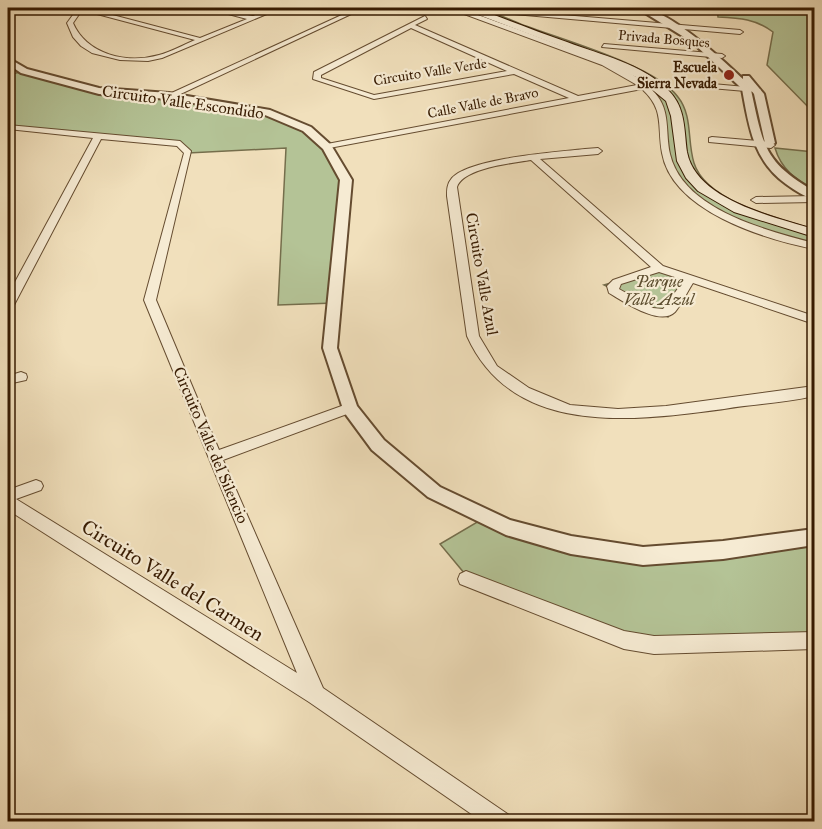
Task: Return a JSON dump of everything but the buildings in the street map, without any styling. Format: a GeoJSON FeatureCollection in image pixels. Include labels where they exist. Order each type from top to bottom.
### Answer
{"type":"FeatureCollection","features":[{"type":"Feature","properties":{"kind":"main road"},"geometry":{"type":"LineString","coordinates":[[465,8],[626,68],[652,82],[667,95],[676,108],[683,163],[694,182],[724,201],[754,215],[814,233]]}},
{"type":"Feature","properties":{"kind":"street"},"geometry":{"type":"LineString","coordinates":[[8,11],[11,8]]}},
{"type":"Feature","properties":{"kind":"street"},"geometry":{"type":"LineString","coordinates":[[201,40],[81,8],[70,23],[73,33],[83,45],[95,52],[124,59],[145,59],[160,57],[201,40],[253,18],[278,8]]}},
{"type":"Feature","properties":{"kind":"street"},"geometry":{"type":"LineString","coordinates":[[209,8],[253,18]]}},
{"type":"Feature","properties":{"kind":"street"},"geometry":{"type":"LineString","coordinates":[[170,96],[361,8]]}},
{"type":"Feature","properties":{"kind":"street"},"geometry":{"type":"LineString","coordinates":[[452,8],[605,64],[630,76],[644,86],[663,110],[666,155],[671,172],[683,188],[709,207],[741,223],[814,246]]}},
{"type":"Feature","properties":{"kind":"street"},"geometry":{"type":"LineString","coordinates":[[641,8],[677,27],[717,56],[746,89],[762,156],[771,168],[814,198]]}},
{"type":"Feature","properties":{"kind":"street"},"geometry":{"type":"LineString","coordinates":[[650,8],[688,28],[757,90],[774,157],[787,171],[814,189]]}},
{"type":"Feature","properties":{"kind":"street"},"geometry":{"type":"LineString","coordinates":[[342,10],[351,12]]}},
{"type":"Feature","properties":{"kind":"street"},"geometry":{"type":"LineString","coordinates":[[516,13],[740,32]]}},
{"type":"Feature","properties":{"kind":"street","name":"Circuito Valle Verde"},"geometry":{"type":"LineString","coordinates":[[425,18],[317,74],[317,79],[374,98],[516,72]]}},
{"type":"Feature","properties":{"kind":"street","name":"Circuito Valle Verde"},"geometry":{"type":"LineString","coordinates":[[409,25],[578,99]]}},
{"type":"Feature","properties":{"kind":"street","name":"Privada Bosques"},"geometry":{"type":"LineString","coordinates":[[604,46],[717,56]]}},
{"type":"Feature","properties":{"kind":"street","name":"Circuito Valle Escondido"},"geometry":{"type":"LineString","coordinates":[[8,61],[24,71],[99,91],[170,96],[267,112],[307,129],[327,147],[346,180],[330,348],[350,408],[378,446],[434,492],[484,518],[560,542],[643,556],[723,549],[814,537]]}},
{"type":"Feature","properties":{"kind":"street"},"geometry":{"type":"LineString","coordinates":[[679,83],[757,90]]}},
{"type":"Feature","properties":{"kind":"street","name":"Calle Valle de Bravo"},"geometry":{"type":"LineString","coordinates":[[327,147],[644,86]]}},
{"type":"Feature","properties":{"kind":"street","name":"Circuito Valle del Silencio"},"geometry":{"type":"LineString","coordinates":[[8,127],[180,144],[188,153],[150,300],[316,695]]}},
{"type":"Feature","properties":{"kind":"street"},"geometry":{"type":"LineString","coordinates":[[8,305],[98,136]]}},
{"type":"Feature","properties":{"kind":"street"},"geometry":{"type":"LineString","coordinates":[[712,140],[771,145]]}},
{"type":"Feature","properties":{"kind":"street","name":"Circuito Valle Azul"},"geometry":{"type":"LineString","coordinates":[[598,151],[534,158],[471,171],[454,181],[452,188],[473,336],[495,374],[551,406],[575,412],[605,415],[639,414],[814,391]]}},
{"type":"Feature","properties":{"kind":"street"},"geometry":{"type":"LineString","coordinates":[[534,158],[660,268],[814,320]]}},
{"type":"Feature","properties":{"kind":"street"},"geometry":{"type":"LineString","coordinates":[[756,200],[814,198]]}},
{"type":"Feature","properties":{"kind":"street"},"geometry":{"type":"LineString","coordinates":[[660,268],[617,282],[613,286],[613,291],[650,311],[665,313],[670,310],[690,279]]}},
{"type":"Feature","properties":{"kind":"street"},"geometry":{"type":"LineString","coordinates":[[8,380],[21,376]]}},
{"type":"Feature","properties":{"kind":"street"},"geometry":{"type":"LineString","coordinates":[[217,456],[350,408]]}},
{"type":"Feature","properties":{"kind":"street"},"geometry":{"type":"LineString","coordinates":[[8,496],[36,486]]}},
{"type":"Feature","properties":{"kind":"street","name":"Circuito Valle del Carmen"},"geometry":{"type":"LineString","coordinates":[[8,502],[316,695]]}},
{"type":"Feature","properties":{"kind":"street"},"geometry":{"type":"LineString","coordinates":[[466,579],[624,640],[654,645],[814,640]]}},
{"type":"Feature","properties":{"kind":"street"},"geometry":{"type":"LineString","coordinates":[[316,695],[502,822]]}},
{"type":"Feature","properties":{"kind":"green space"},"geometry":{"type":"Polygon","coordinates":[[[451,8],[474,8],[494,13],[608,55],[650,75],[667,86],[678,97],[686,112],[694,163],[701,177],[728,198],[746,207],[814,229],[814,246],[768,233],[709,207],[671,172],[663,109],[644,86],[605,64],[451,8]]]}},
{"type":"Feature","properties":{"kind":"green space"},"geometry":{"type":"Polygon","coordinates":[[[717,8],[814,8],[814,113],[767,65],[773,32],[760,24],[747,20],[718,17],[717,8]]]}},
{"type":"Feature","properties":{"kind":"green space"},"geometry":{"type":"Polygon","coordinates":[[[24,71],[99,91],[169,96],[284,118],[327,147],[346,180],[334,303],[278,305],[286,148],[188,153],[180,144],[8,127],[8,75],[24,71]]]}},
{"type":"Feature","properties":{"kind":"green space"},"geometry":{"type":"Polygon","coordinates":[[[775,148],[814,152],[814,189],[801,182],[785,168],[775,148]]]}},
{"type":"Feature","properties":{"kind":"green space","name":"Parque Valle Azul"},"geometry":{"type":"Polygon","coordinates":[[[659,269],[688,280],[668,317],[604,285],[659,269]]]}},
{"type":"Feature","properties":{"kind":"green space"},"geometry":{"type":"Polygon","coordinates":[[[484,518],[571,545],[723,550],[814,537],[814,641],[654,645],[475,586],[440,544],[484,518]]]}},
{"type":"Feature","properties":{"kind":"place","name":"Escuela Sierra Nevada"},"geometry":{"type":"Point","coordinates":[729,75]}}]}
